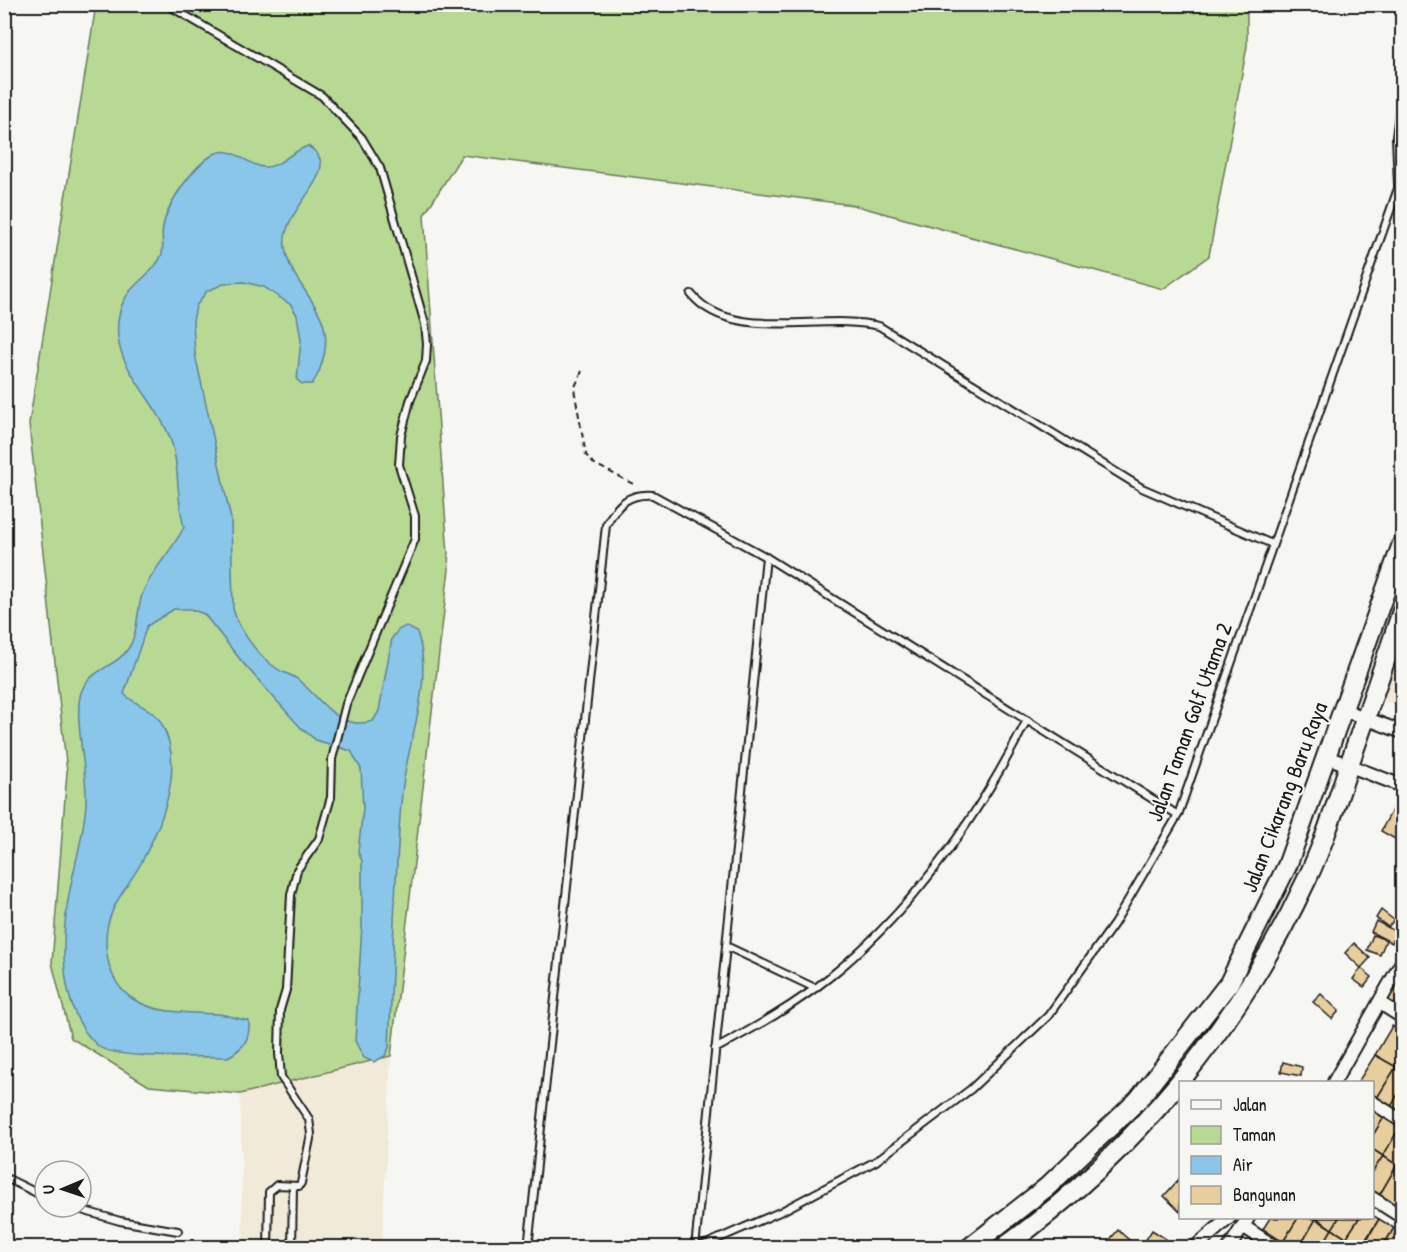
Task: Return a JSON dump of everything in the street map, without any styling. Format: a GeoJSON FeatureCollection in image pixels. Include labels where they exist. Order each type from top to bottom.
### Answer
{"type":"FeatureCollection","features":[{"type":"Feature","properties":{"kind":"main road","name":"Jalan Cikarang Baru Raya"},"geometry":{"type":"LineString","coordinates":[[969,1248],[1047,1187],[1138,1100],[1229,983],[1287,866],[1402,544]]}},
{"type":"Feature","properties":{"kind":"main road"},"geometry":{"type":"LineString","coordinates":[[1180,1081],[1246,995],[1307,880],[1336,805],[1402,611]]}},
{"type":"Feature","properties":{"kind":"main road"},"geometry":{"type":"LineString","coordinates":[[1315,792],[1328,795],[1336,805]]}},
{"type":"Feature","properties":{"kind":"main road"},"geometry":{"type":"LineString","coordinates":[[1003,1248],[1052,1212],[1111,1159],[1155,1113],[1179,1082]]}},
{"type":"Feature","properties":{"kind":"street"},"geometry":{"type":"LineString","coordinates":[[1344,710],[1402,732]]}},
{"type":"Feature","properties":{"kind":"street"},"geometry":{"type":"LineString","coordinates":[[1327,757],[1402,786]]}},
{"type":"Feature","properties":{"kind":"street"},"geometry":{"type":"LineString","coordinates":[[1337,1081],[1402,962]]}},
{"type":"Feature","properties":{"kind":"street"},"geometry":{"type":"LineString","coordinates":[[1380,1003],[1402,1017]]}},
{"type":"Feature","properties":{"kind":"street"},"geometry":{"type":"LineString","coordinates":[[1374,1103],[1402,1121]]}},
{"type":"Feature","properties":{"kind":"street"},"geometry":{"type":"LineString","coordinates":[[1374,1199],[1402,1217]]}},
{"type":"Feature","properties":{"kind":"street"},"geometry":{"type":"LineString","coordinates":[[1194,1248],[1228,1219]]}},
{"type":"Feature","properties":{"kind":"street"},"geometry":{"type":"LineString","coordinates":[[1229,1248],[1245,1222],[1276,1248]]}},
{"type":"Feature","properties":{"kind":"lane"},"geometry":{"type":"LineString","coordinates":[[166,4],[322,96],[362,138],[383,176],[425,324],[428,344],[426,361],[410,401],[401,436],[399,465],[416,516],[415,539],[346,704],[332,759],[331,797],[319,839],[297,870],[291,895],[286,990],[280,1010],[279,1053],[281,1077],[309,1119],[310,1127],[301,1184],[277,1185],[269,1192],[268,1248]]}},
{"type":"Feature","properties":{"kind":"lane","name":"Jalan Taman Golf Utama 2"},"geometry":{"type":"LineString","coordinates":[[1398,188],[1396,137],[1402,90]]}},
{"type":"Feature","properties":{"kind":"lane","name":"Jalan Taman Golf Utama 2"},"geometry":{"type":"LineString","coordinates":[[696,1248],[782,1211],[876,1161],[971,1089],[1048,1016],[1114,924],[1178,815],[1402,177]]}},
{"type":"Feature","properties":{"kind":"lane"},"geometry":{"type":"LineString","coordinates":[[691,294],[708,311],[745,321],[857,322],[879,326],[1142,488],[1272,544]]}},
{"type":"Feature","properties":{"kind":"lane"},"geometry":{"type":"LineString","coordinates":[[528,1248],[606,525],[613,512],[626,498],[640,494],[653,495],[766,557],[1178,815]]}},
{"type":"Feature","properties":{"kind":"lane"},"geometry":{"type":"LineString","coordinates":[[696,1248],[766,557]]}},
{"type":"Feature","properties":{"kind":"lane"},"geometry":{"type":"LineString","coordinates":[[716,1049],[770,1019],[832,976],[901,910],[953,848],[997,780],[1027,720]]}},
{"type":"Feature","properties":{"kind":"lane"},"geometry":{"type":"LineString","coordinates":[[726,946],[815,988]]}},
{"type":"Feature","properties":{"kind":"lane"},"geometry":{"type":"LineString","coordinates":[[4,1177],[33,1191]]}},
{"type":"Feature","properties":{"kind":"lane"},"geometry":{"type":"LineString","coordinates":[[292,1248],[293,1186]]}},
{"type":"Feature","properties":{"kind":"lane"},"geometry":{"type":"LineString","coordinates":[[93,1213],[120,1221],[178,1231]]}},
{"type":"Feature","properties":{"kind":"path"},"geometry":{"type":"LineString","coordinates":[[582,371],[574,390],[586,455],[593,463],[653,495]]}},
{"type":"Feature","properties":{"kind":"shaded area"},"geometry":{"type":"Polygon","coordinates":[[[1402,637],[1402,708],[1380,699],[1402,637]]]}},
{"type":"Feature","properties":{"kind":"shaded area"},"geometry":{"type":"Polygon","coordinates":[[[391,1056],[382,1247],[243,1247],[240,1094],[391,1056]]]}},
{"type":"Feature","properties":{"kind":"green space"},"geometry":{"type":"Polygon","coordinates":[[[96,5],[1247,5],[1247,46],[1209,256],[1163,289],[853,205],[462,155],[424,215],[449,569],[391,1056],[240,1094],[149,1086],[71,1038],[52,963],[67,772],[29,424],[96,5]]]}},
{"type":"Feature","properties":{"kind":"water"},"geometry":{"type":"Polygon","coordinates":[[[308,146],[319,156],[321,166],[317,178],[292,218],[286,232],[285,247],[295,275],[318,311],[323,324],[326,339],[324,355],[316,377],[312,384],[302,384],[297,380],[301,340],[297,315],[291,305],[264,287],[244,282],[226,283],[207,291],[196,306],[193,321],[195,354],[231,519],[233,609],[244,634],[256,650],[269,663],[306,686],[330,711],[349,722],[360,723],[373,721],[379,711],[392,638],[398,630],[406,626],[417,632],[422,652],[423,672],[418,712],[405,773],[399,825],[389,1048],[385,1056],[374,1062],[364,1058],[355,1041],[362,925],[362,861],[358,852],[363,809],[361,769],[351,751],[316,740],[301,728],[243,663],[204,614],[190,609],[174,609],[147,626],[124,694],[153,713],[160,721],[168,738],[171,775],[168,795],[156,832],[140,865],[118,900],[108,923],[106,947],[108,960],[117,982],[133,999],[153,1008],[185,1013],[226,1015],[249,1021],[248,1033],[242,1047],[228,1057],[140,1055],[107,1050],[98,1046],[86,1033],[78,1019],[71,1002],[65,967],[66,914],[83,831],[86,803],[79,728],[79,700],[82,690],[91,677],[117,660],[132,643],[143,592],[184,527],[173,448],[163,422],[125,362],[117,330],[120,311],[128,293],[158,262],[163,251],[162,233],[165,217],[182,186],[198,167],[214,154],[221,152],[234,154],[259,166],[271,166],[308,146]]]}},
{"type":"Feature","properties":{"kind":"building"},"geometry":{"type":"Polygon","coordinates":[[[1392,810],[1402,816],[1402,843],[1381,831],[1392,810]]]}},
{"type":"Feature","properties":{"kind":"building"},"geometry":{"type":"Polygon","coordinates":[[[1381,910],[1394,920],[1388,927],[1376,918],[1381,910]]]}},
{"type":"Feature","properties":{"kind":"building"},"geometry":{"type":"Polygon","coordinates":[[[1376,921],[1397,932],[1392,943],[1371,932],[1376,921]]]}},
{"type":"Feature","properties":{"kind":"building"},"geometry":{"type":"Polygon","coordinates":[[[1373,935],[1386,940],[1380,955],[1367,950],[1373,935]]]}},
{"type":"Feature","properties":{"kind":"building"},"geometry":{"type":"Polygon","coordinates":[[[1354,943],[1370,958],[1361,968],[1345,953],[1354,943]]]}},
{"type":"Feature","properties":{"kind":"building"},"geometry":{"type":"Polygon","coordinates":[[[1361,968],[1372,977],[1364,987],[1353,979],[1361,968]]]}},
{"type":"Feature","properties":{"kind":"building"},"geometry":{"type":"Polygon","coordinates":[[[1402,972],[1402,1008],[1386,999],[1402,972]]]}},
{"type":"Feature","properties":{"kind":"building"},"geometry":{"type":"Polygon","coordinates":[[[1321,994],[1339,1011],[1332,1019],[1313,1002],[1321,994]]]}},
{"type":"Feature","properties":{"kind":"building"},"geometry":{"type":"Polygon","coordinates":[[[1392,1026],[1402,1032],[1402,1056],[1396,1067],[1375,1055],[1392,1026]]]}},
{"type":"Feature","properties":{"kind":"building"},"geometry":{"type":"Polygon","coordinates":[[[1375,1055],[1396,1067],[1377,1098],[1374,1097],[1374,1081],[1359,1081],[1375,1055]]]}},
{"type":"Feature","properties":{"kind":"building"},"geometry":{"type":"Polygon","coordinates":[[[1283,1062],[1302,1067],[1301,1076],[1281,1072],[1283,1062]]]}},
{"type":"Feature","properties":{"kind":"building"},"geometry":{"type":"Polygon","coordinates":[[[1396,1067],[1402,1071],[1402,1087],[1391,1107],[1377,1098],[1396,1067]]]}},
{"type":"Feature","properties":{"kind":"building"},"geometry":{"type":"Polygon","coordinates":[[[1402,1087],[1402,1114],[1391,1107],[1402,1087]]]}},
{"type":"Feature","properties":{"kind":"building"},"geometry":{"type":"Polygon","coordinates":[[[1374,1111],[1384,1117],[1374,1134],[1374,1111]]]}},
{"type":"Feature","properties":{"kind":"building"},"geometry":{"type":"Polygon","coordinates":[[[1384,1117],[1400,1127],[1383,1156],[1374,1150],[1374,1134],[1384,1117]]]}},
{"type":"Feature","properties":{"kind":"building"},"geometry":{"type":"Polygon","coordinates":[[[1400,1127],[1402,1156],[1397,1165],[1383,1156],[1400,1127]]]}},
{"type":"Feature","properties":{"kind":"building"},"geometry":{"type":"Polygon","coordinates":[[[1374,1150],[1383,1156],[1374,1170],[1374,1150]]]}},
{"type":"Feature","properties":{"kind":"building"},"geometry":{"type":"Polygon","coordinates":[[[1383,1156],[1397,1165],[1379,1196],[1374,1193],[1374,1170],[1383,1156]]]}},
{"type":"Feature","properties":{"kind":"building"},"geometry":{"type":"Polygon","coordinates":[[[1397,1165],[1402,1168],[1402,1191],[1394,1205],[1379,1196],[1397,1165]]]}},
{"type":"Feature","properties":{"kind":"building"},"geometry":{"type":"Polygon","coordinates":[[[1179,1179],[1179,1211],[1164,1196],[1179,1179]]]}},
{"type":"Feature","properties":{"kind":"building"},"geometry":{"type":"Polygon","coordinates":[[[1402,1191],[1402,1210],[1394,1205],[1402,1191]]]}},
{"type":"Feature","properties":{"kind":"building"},"geometry":{"type":"Polygon","coordinates":[[[1374,1216],[1379,1219],[1361,1247],[1346,1238],[1358,1219],[1374,1219],[1374,1216]]]}},
{"type":"Feature","properties":{"kind":"building"},"geometry":{"type":"Polygon","coordinates":[[[1269,1219],[1297,1219],[1283,1242],[1263,1229],[1269,1219]]]}},
{"type":"Feature","properties":{"kind":"building"},"geometry":{"type":"Polygon","coordinates":[[[1297,1219],[1316,1219],[1299,1248],[1292,1248],[1283,1242],[1297,1219]]]}},
{"type":"Feature","properties":{"kind":"building"},"geometry":{"type":"Polygon","coordinates":[[[1316,1219],[1332,1229],[1321,1248],[1299,1248],[1316,1219]]]}},
{"type":"Feature","properties":{"kind":"building"},"geometry":{"type":"Polygon","coordinates":[[[1318,1219],[1338,1219],[1332,1229],[1318,1219]]]}},
{"type":"Feature","properties":{"kind":"building"},"geometry":{"type":"Polygon","coordinates":[[[1338,1219],[1358,1219],[1346,1238],[1332,1229],[1338,1219]]]}},
{"type":"Feature","properties":{"kind":"building"},"geometry":{"type":"Polygon","coordinates":[[[1379,1219],[1394,1228],[1382,1248],[1362,1248],[1379,1219]]]}},
{"type":"Feature","properties":{"kind":"building"},"geometry":{"type":"Polygon","coordinates":[[[1394,1228],[1402,1233],[1402,1248],[1382,1248],[1394,1228]]]}},
{"type":"Feature","properties":{"kind":"building"},"geometry":{"type":"Polygon","coordinates":[[[1332,1229],[1346,1238],[1341,1248],[1321,1248],[1332,1229]]]}},
{"type":"Feature","properties":{"kind":"building"},"geometry":{"type":"Polygon","coordinates":[[[1118,1230],[1138,1248],[1110,1248],[1106,1244],[1118,1230]]]}},
{"type":"Feature","properties":{"kind":"building"},"geometry":{"type":"Polygon","coordinates":[[[1152,1230],[1166,1239],[1161,1248],[1142,1246],[1152,1230]]]}},
{"type":"Feature","properties":{"kind":"building"},"geometry":{"type":"Polygon","coordinates":[[[1346,1238],[1361,1247],[1361,1248],[1341,1248],[1346,1238]]]}}]}
